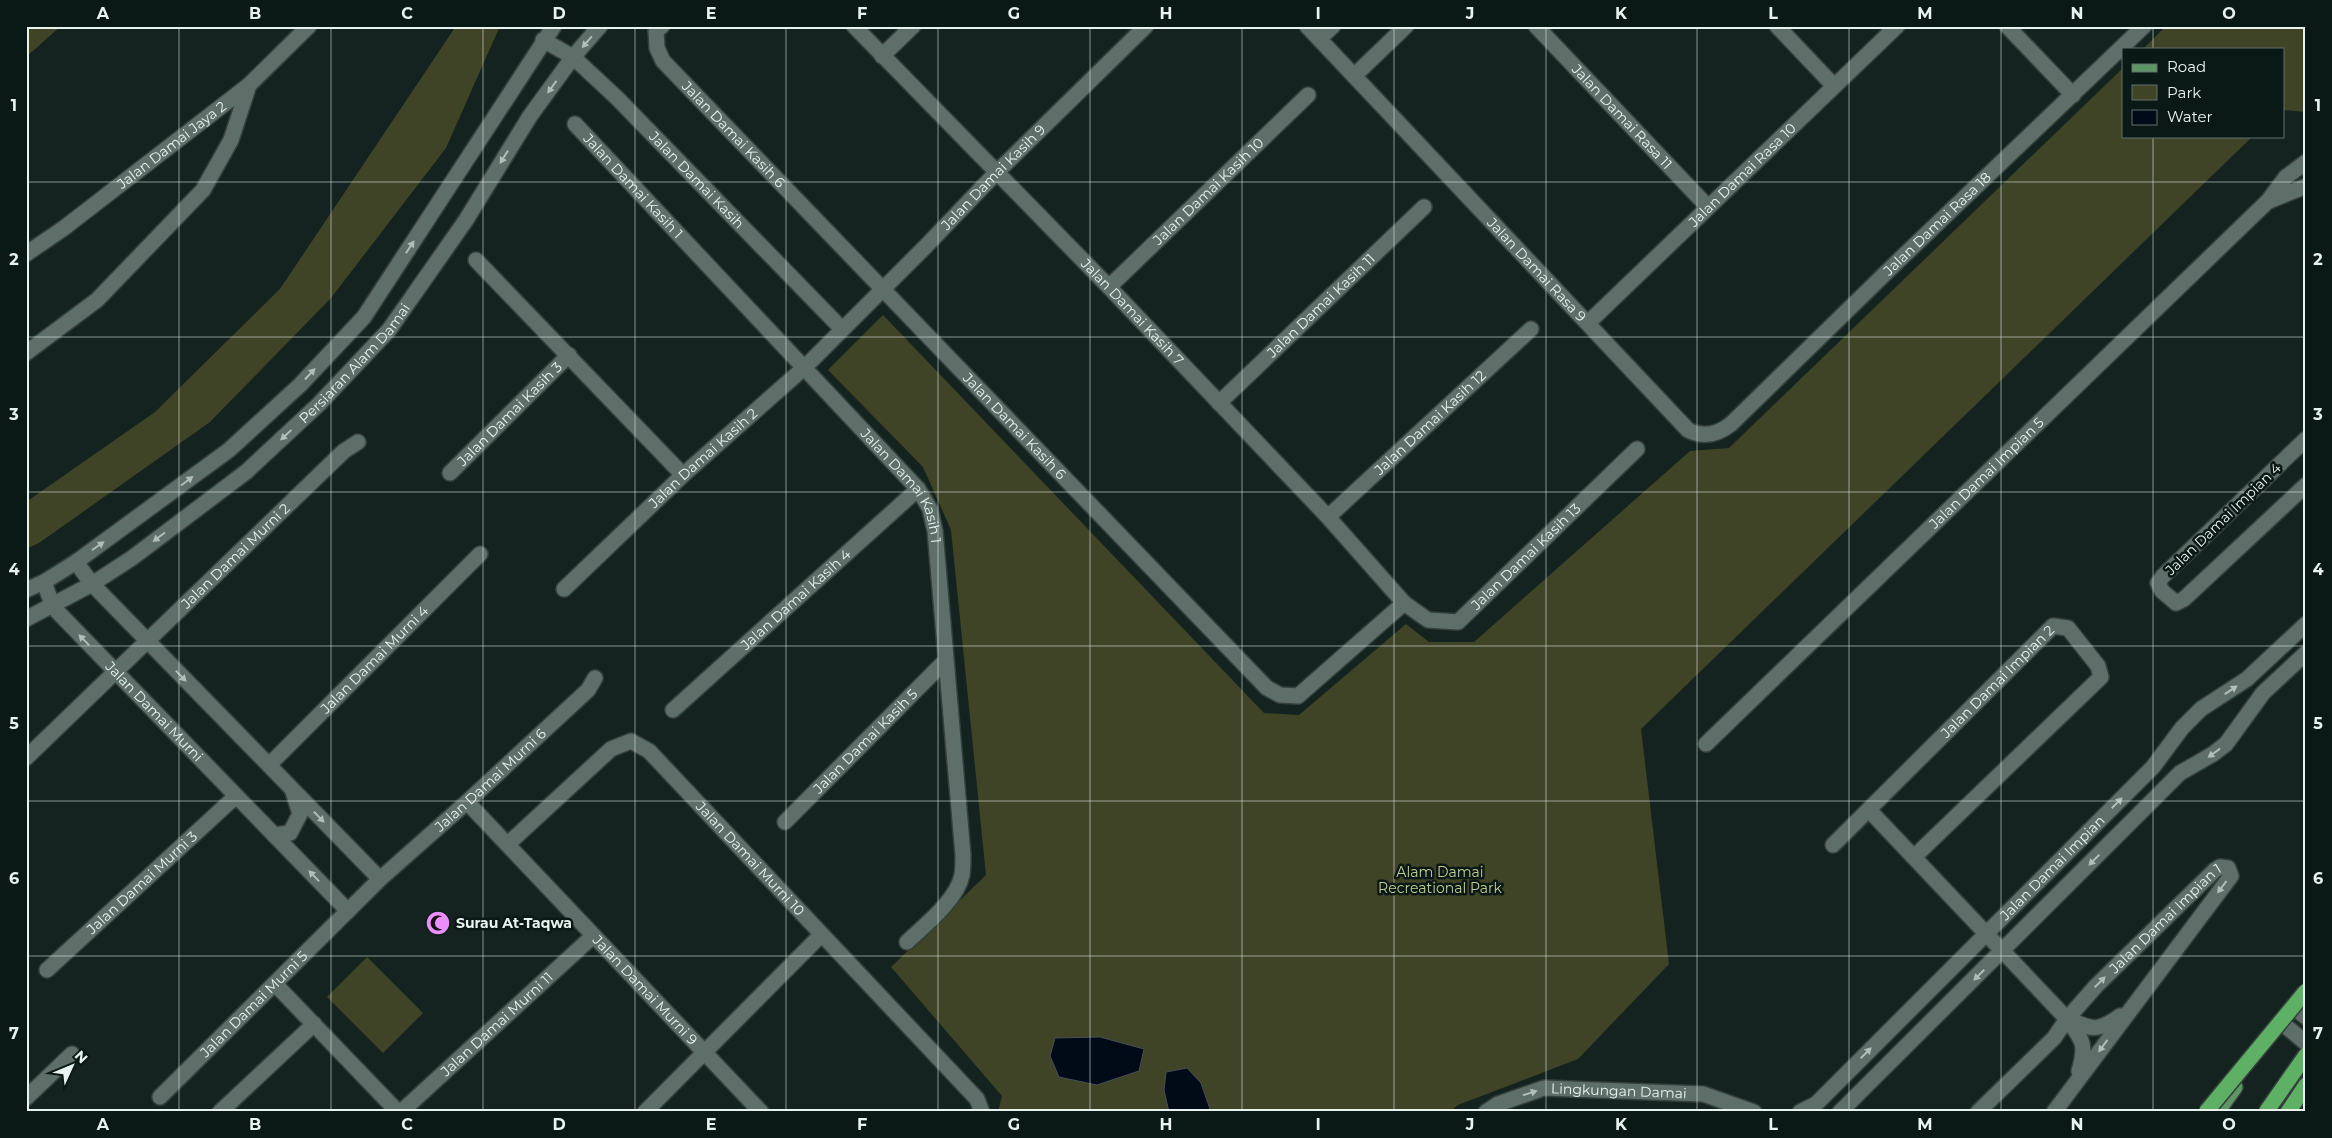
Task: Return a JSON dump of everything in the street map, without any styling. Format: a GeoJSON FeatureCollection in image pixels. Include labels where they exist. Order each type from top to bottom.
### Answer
{"type":"FeatureCollection","features":[{"type":"Feature","properties":{"kind":"highway"},"geometry":{"type":"LineString","coordinates":[[2206,1112],[2306,991]]}},
{"type":"Feature","properties":{"kind":"highway"},"geometry":{"type":"LineString","coordinates":[[2267,1105],[2306,1055]]}},
{"type":"Feature","properties":{"kind":"highway"},"geometry":{"type":"LineString","coordinates":[[2288,1112],[2306,1084]]}},
{"type":"Feature","properties":{"kind":"main road"},"geometry":{"type":"LineString","coordinates":[[2217,1112],[2306,991]]}},
{"type":"Feature","properties":{"kind":"main road"},"geometry":{"type":"LineString","coordinates":[[2267,1105],[2306,1048]]}},
{"type":"Feature","properties":{"kind":"main road"},"geometry":{"type":"LineString","coordinates":[[2258,1112],[2267,1105],[2306,1084]]}},
{"type":"Feature","properties":{"kind":"street","name":"Jalan Damai Jaya 2"},"geometry":{"type":"LineString","coordinates":[[26,254],[64,228],[249,86],[310,26]]}},
{"type":"Feature","properties":{"kind":"street","name":"Persiaran Alam Damai"},"geometry":{"type":"LineString","coordinates":[[26,590],[44,582],[76,562],[229,450],[300,385],[364,317],[543,40],[554,26]]}},
{"type":"Feature","properties":{"kind":"street","name":"Persiaran Alam Damai"},"geometry":{"type":"LineString","coordinates":[[26,619],[53,607],[132,558],[246,472],[319,404],[389,330],[466,220],[530,116],[573,57],[600,26]]}},
{"type":"Feature","properties":{"kind":"street","name":"Jalan Damai Kasih 7"},"geometry":{"type":"LineString","coordinates":[[854,26],[1109,287],[1328,517],[1404,603]]}},
{"type":"Feature","properties":{"kind":"street"},"geometry":{"type":"LineString","coordinates":[[882,56],[913,26]]}},
{"type":"Feature","properties":{"kind":"street","name":"Jalan Damai Kasih 9"},"geometry":{"type":"LineString","coordinates":[[842,329],[996,173],[1146,26]]}},
{"type":"Feature","properties":{"kind":"street","name":"Jalan Damai Rasa 9"},"geometry":{"type":"LineString","coordinates":[[1307,26],[1688,430],[1697,434],[1710,435],[1723,431],[1731,424]]}},
{"type":"Feature","properties":{"kind":"street"},"geometry":{"type":"LineString","coordinates":[[1319,39],[1333,26]]}},
{"type":"Feature","properties":{"kind":"street"},"geometry":{"type":"LineString","coordinates":[[1354,76],[1406,26]]}},
{"type":"Feature","properties":{"kind":"street","name":"Jalan Damai Rasa 11"},"geometry":{"type":"LineString","coordinates":[[1536,26],[1708,207]]}},
{"type":"Feature","properties":{"kind":"street"},"geometry":{"type":"LineString","coordinates":[[1777,26],[1834,86]]}},
{"type":"Feature","properties":{"kind":"street","name":"Jalan Damai Rasa 10"},"geometry":{"type":"LineString","coordinates":[[1588,323],[1897,26]]}},
{"type":"Feature","properties":{"kind":"street"},"geometry":{"type":"LineString","coordinates":[[2007,26],[2073,94]]}},
{"type":"Feature","properties":{"kind":"street","name":"Jalan Damai Rasa 18"},"geometry":{"type":"LineString","coordinates":[[1731,424],[2144,26]]}},
{"type":"Feature","properties":{"kind":"street","name":"Jalan Damai Kasih 6"},"geometry":{"type":"LineString","coordinates":[[659,29],[657,48],[664,61],[1267,688],[1280,695],[1298,696],[1404,603]]}},
{"type":"Feature","properties":{"kind":"street","name":"Jalan Damai Kasih"},"geometry":{"type":"LineString","coordinates":[[543,40],[573,57],[617,98],[842,329]]}},
{"type":"Feature","properties":{"kind":"street"},"geometry":{"type":"LineString","coordinates":[[26,353],[97,300],[204,190],[231,140],[249,86]]}},
{"type":"Feature","properties":{"kind":"street","name":"Jalan Damai Kasih 10"},"geometry":{"type":"LineString","coordinates":[[1109,287],[1308,95]]}},
{"type":"Feature","properties":{"kind":"street","name":"Jalan Damai Kasih 1"},"geometry":{"type":"LineString","coordinates":[[574,124],[918,489],[930,509],[935,531],[945,661],[964,855],[962,876],[940,910],[907,942]]}},
{"type":"Feature","properties":{"kind":"street"},"geometry":{"type":"LineString","coordinates":[[2268,201],[2286,177],[2306,162]]}},
{"type":"Feature","properties":{"kind":"street"},"geometry":{"type":"LineString","coordinates":[[2268,201],[2306,186]]}},
{"type":"Feature","properties":{"kind":"street","name":"Jalan Damai Impian 5"},"geometry":{"type":"LineString","coordinates":[[1706,744],[2268,201]]}},
{"type":"Feature","properties":{"kind":"street","name":"Jalan Damai Kasih 11"},"geometry":{"type":"LineString","coordinates":[[1219,403],[1424,208]]}},
{"type":"Feature","properties":{"kind":"street"},"geometry":{"type":"LineString","coordinates":[[476,260],[683,475]]}},
{"type":"Feature","properties":{"kind":"street","name":"Jalan Damai Kasih 2"},"geometry":{"type":"LineString","coordinates":[[564,589],[683,475],[805,367],[842,329]]}},
{"type":"Feature","properties":{"kind":"street","name":"Jalan Damai Kasih 12"},"geometry":{"type":"LineString","coordinates":[[1328,517],[1531,329]]}},
{"type":"Feature","properties":{"kind":"street","name":"Jalan Damai Kasih 3"},"geometry":{"type":"LineString","coordinates":[[450,473],[569,355]]}},
{"type":"Feature","properties":{"kind":"street","name":"Jalan Damai Impian 4"},"geometry":{"type":"LineString","coordinates":[[2304,489],[2184,599],[2176,603],[2162,591],[2158,583],[2163,576],[2306,439]]}},
{"type":"Feature","properties":{"kind":"street","name":"Jalan Damai Murni 2"},"geometry":{"type":"LineString","coordinates":[[26,758],[344,451],[358,442]]}},
{"type":"Feature","properties":{"kind":"street","name":"Jalan Damai Kasih 13"},"geometry":{"type":"LineString","coordinates":[[1404,603],[1428,620],[1458,622],[1637,449]]}},
{"type":"Feature","properties":{"kind":"street","name":"Jalan Damai Kasih 4"},"geometry":{"type":"LineString","coordinates":[[673,710],[918,489]]}},
{"type":"Feature","properties":{"kind":"street","name":"Jalan Damai Murni 4"},"geometry":{"type":"LineString","coordinates":[[269,765],[480,554]]}},
{"type":"Feature","properties":{"kind":"street"},"geometry":{"type":"LineString","coordinates":[[76,562],[92,584],[380,879]]}},
{"type":"Feature","properties":{"kind":"street","name":"Jalan Damai Murni"},"geometry":{"type":"LineString","coordinates":[[44,582],[53,607],[348,911]]}},
{"type":"Feature","properties":{"kind":"street","name":"Jalan Damai Impian"},"geometry":{"type":"LineString","coordinates":[[1800,1112],[1816,1104],[2154,767],[2182,728],[2201,709],[2247,679],[2306,624]]}},
{"type":"Feature","properties":{"kind":"street","name":"Jalan Damai Impian 2"},"geometry":{"type":"LineString","coordinates":[[1833,845],[2053,626],[2068,628],[2098,666],[2101,677],[1914,857]]}},
{"type":"Feature","properties":{"kind":"street","name":"Jalan Damai Impian"},"geometry":{"type":"LineString","coordinates":[[1840,1112],[2180,773],[2213,754],[2226,744],[2263,693],[2306,653]]}},
{"type":"Feature","properties":{"kind":"street","name":"Jalan Damai Kasih 5"},"geometry":{"type":"LineString","coordinates":[[784,822],[945,661]]}},
{"type":"Feature","properties":{"kind":"street","name":"Jalan Damai Murni 6"},"geometry":{"type":"LineString","coordinates":[[348,911],[380,879],[467,802],[588,690],[595,678]]}},
{"type":"Feature","properties":{"kind":"street","name":"Jalan Damai Murni 10"},"geometry":{"type":"LineString","coordinates":[[508,844],[611,749],[631,741],[649,751],[980,1106]]}},
{"type":"Feature","properties":{"kind":"street"},"geometry":{"type":"LineString","coordinates":[[274,835],[290,833],[300,814],[292,788]]}},
{"type":"Feature","properties":{"kind":"street","name":"Jalan Damai Murni 3"},"geometry":{"type":"LineString","coordinates":[[48,970],[236,796]]}},
{"type":"Feature","properties":{"kind":"street","name":"Jalan Damai Murni 9"},"geometry":{"type":"LineString","coordinates":[[467,802],[762,1112]]}},
{"type":"Feature","properties":{"kind":"street"},"geometry":{"type":"LineString","coordinates":[[1869,810],[2067,1018]]}},
{"type":"Feature","properties":{"kind":"street","name":"Jalan Damai Impian 1"},"geometry":{"type":"LineString","coordinates":[[1978,1112],[2054,1038],[2067,1018],[2096,986],[2214,870],[2220,867],[2228,868],[2230,876],[2054,1112]]}},
{"type":"Feature","properties":{"kind":"street","name":"Jalan Damai Murni 5"},"geometry":{"type":"LineString","coordinates":[[160,1097],[348,911]]}},
{"type":"Feature","properties":{"kind":"street"},"geometry":{"type":"LineString","coordinates":[[645,1112],[822,935]]}},
{"type":"Feature","properties":{"kind":"street","name":"Jalan Damai Murni 11"},"geometry":{"type":"LineString","coordinates":[[400,1112],[593,936]]}},
{"type":"Feature","properties":{"kind":"street"},"geometry":{"type":"LineString","coordinates":[[275,984],[400,1112]]}},
{"type":"Feature","properties":{"kind":"street"},"geometry":{"type":"LineString","coordinates":[[2293,1007],[2306,1017]]}},
{"type":"Feature","properties":{"kind":"street","name":"Jalan Damai Impian 1"},"geometry":{"type":"LineString","coordinates":[[2067,1018],[2088,1028],[2100,1028],[2129,1010]]}},
{"type":"Feature","properties":{"kind":"street","name":"Jalan Damai Impian 1"},"geometry":{"type":"LineString","coordinates":[[2067,1018],[2081,1038],[2085,1053],[2076,1082]]}},
{"type":"Feature","properties":{"kind":"street"},"geometry":{"type":"LineString","coordinates":[[2282,1023],[2306,1043]]}},
{"type":"Feature","properties":{"kind":"street"},"geometry":{"type":"LineString","coordinates":[[220,1112],[314,1024]]}},
{"type":"Feature","properties":{"kind":"street"},"geometry":{"type":"LineString","coordinates":[[26,1098],[72,1054]]}},
{"type":"Feature","properties":{"kind":"street","name":"Lingkungan Damai"},"geometry":{"type":"LineString","coordinates":[[1486,1112],[1498,1104],[1544,1088],[1704,1094],[1754,1112]]}},
{"type":"Feature","properties":{"kind":"green space"},"geometry":{"type":"Polygon","coordinates":[[[26,26],[61,26],[26,57],[26,26]]]}},
{"type":"Feature","properties":{"kind":"green space"},"geometry":{"type":"Polygon","coordinates":[[[456,26],[500,26],[446,148],[331,298],[210,422],[39,543],[26,549],[26,502],[155,412],[280,289],[456,26]]]}},
{"type":"Feature","properties":{"kind":"green space"},"geometry":{"type":"Polygon","coordinates":[[[2166,26],[2306,26],[2306,112],[2284,110],[2284,48],[2144,48],[2166,26]]]}},
{"type":"Feature","properties":{"kind":"green space","name":"Alam Damai Recreational Park"},"geometry":{"type":"Polygon","coordinates":[[[2122,69],[2122,138],[2251,138],[1641,729],[1669,964],[1578,1059],[1458,1105],[1449,1112],[998,1112],[1002,1096],[891,967],[986,875],[951,530],[923,467],[828,370],[883,315],[1264,713],[1299,715],[1406,624],[1429,642],[1474,642],[1690,451],[1729,448],[2122,69]]]}},
{"type":"Feature","properties":{"kind":"green space"},"geometry":{"type":"Polygon","coordinates":[[[367,957],[423,1013],[383,1053],[327,997],[367,957]]]}},
{"type":"Feature","properties":{"kind":"water"},"geometry":{"type":"Polygon","coordinates":[[[1100,1037],[1144,1049],[1139,1071],[1097,1085],[1059,1077],[1050,1056],[1055,1038],[1100,1037]]]}},
{"type":"Feature","properties":{"kind":"water"},"geometry":{"type":"Polygon","coordinates":[[[1187,1068],[1201,1083],[1211,1112],[1169,1112],[1164,1090],[1166,1072],[1187,1068]]]}},
{"type":"Feature","properties":{"kind":"place","name":"Surau At-Taqwa"},"geometry":{"type":"Point","coordinates":[438,923]}}]}
